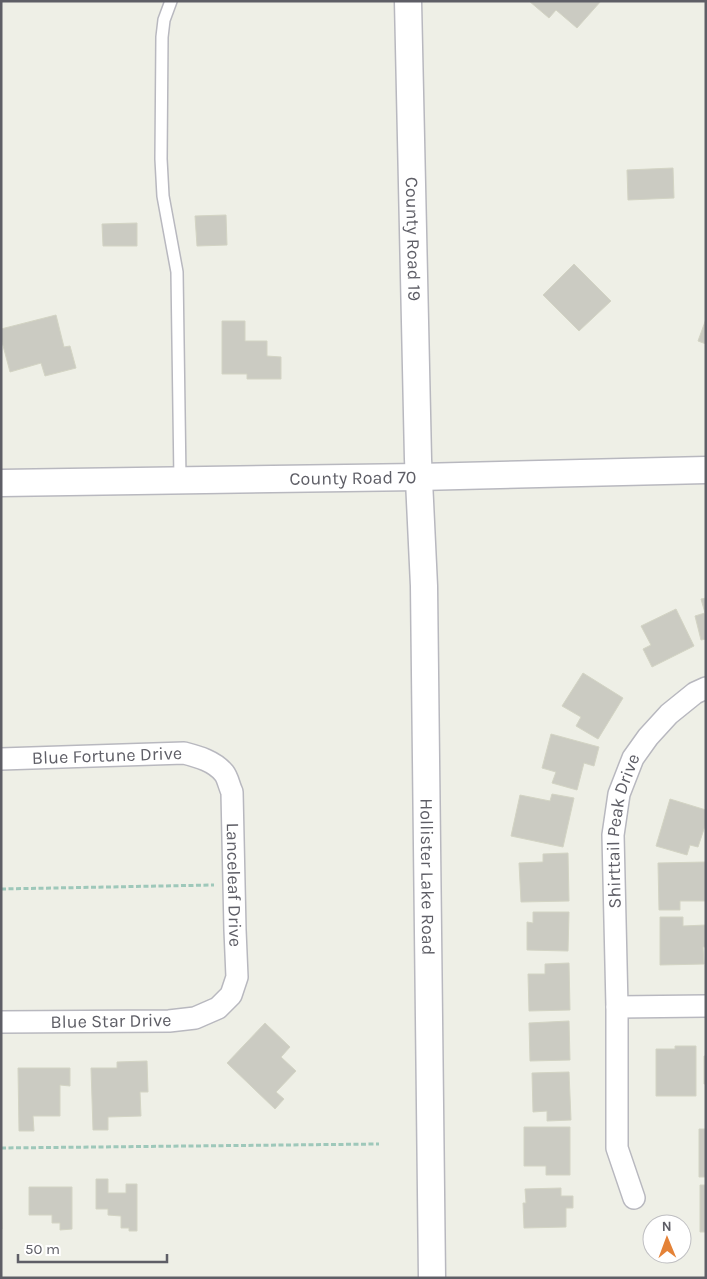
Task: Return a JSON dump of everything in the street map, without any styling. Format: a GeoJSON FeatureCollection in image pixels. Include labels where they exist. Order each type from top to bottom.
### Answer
{"type":"FeatureCollection","features":[{"type":"Feature","properties":{"kind":"street","name":"County Road 19"},"geometry":{"type":"LineString","coordinates":[[408,1],[419,477]]}},
{"type":"Feature","properties":{"kind":"street","name":"County Road 70"},"geometry":{"type":"LineString","coordinates":[[1,483],[419,477],[706,470]]}},
{"type":"Feature","properties":{"kind":"street","name":"Hollister Lake Road"},"geometry":{"type":"LineString","coordinates":[[419,477],[424,606],[432,1278]]}},
{"type":"Feature","properties":{"kind":"street","name":"Shirttail Peak Drive"},"geometry":{"type":"LineString","coordinates":[[634,1198],[618,1148],[613,835],[619,794],[633,758],[668,714],[696,693],[706,688]]}},
{"type":"Feature","properties":{"kind":"street","name":"Blue Fortune Drive"},"geometry":{"type":"LineString","coordinates":[[1,759],[184,753],[212,762]]}},
{"type":"Feature","properties":{"kind":"street","name":"Lanceleaf Drive"},"geometry":{"type":"LineString","coordinates":[[212,762],[224,774],[232,792],[237,977],[231,995],[218,1008]]}},
{"type":"Feature","properties":{"kind":"street"},"geometry":{"type":"LineString","coordinates":[[617,1007],[706,1006]]}},
{"type":"Feature","properties":{"kind":"street","name":"Blue Star Drive"},"geometry":{"type":"LineString","coordinates":[[1,1022],[169,1021],[195,1018],[218,1008]]}},
{"type":"Feature","properties":{"kind":"lane"},"geometry":{"type":"LineString","coordinates":[[171,1],[164,20],[162,37],[161,159],[163,196],[177,272],[180,480]]}},
{"type":"Feature","properties":{"kind":"path"},"geometry":{"type":"LineString","coordinates":[[1,889],[214,885]]}},
{"type":"Feature","properties":{"kind":"path"},"geometry":{"type":"LineString","coordinates":[[1,1148],[379,1144]]}},
{"type":"Feature","properties":{"kind":"building"},"geometry":{"type":"Polygon","coordinates":[[[529,1],[601,1],[577,28],[556,10],[549,18],[529,1]]]}},
{"type":"Feature","properties":{"kind":"building"},"geometry":{"type":"Polygon","coordinates":[[[673,168],[674,198],[628,200],[627,170],[673,168]]]}},
{"type":"Feature","properties":{"kind":"building"},"geometry":{"type":"Polygon","coordinates":[[[226,215],[227,245],[197,246],[195,216],[226,215]]]}},
{"type":"Feature","properties":{"kind":"building"},"geometry":{"type":"Polygon","coordinates":[[[137,223],[137,246],[103,246],[102,224],[137,223]]]}},
{"type":"Feature","properties":{"kind":"building"},"geometry":{"type":"Polygon","coordinates":[[[574,264],[611,301],[579,331],[543,295],[574,264]]]}},
{"type":"Feature","properties":{"kind":"building"},"geometry":{"type":"Polygon","coordinates":[[[56,315],[64,347],[70,346],[76,368],[45,376],[41,363],[10,372],[1,338],[1,329],[56,315]]]}},
{"type":"Feature","properties":{"kind":"building"},"geometry":{"type":"Polygon","coordinates":[[[706,319],[706,344],[698,341],[706,319]]]}},
{"type":"Feature","properties":{"kind":"building"},"geometry":{"type":"Polygon","coordinates":[[[222,321],[245,321],[245,341],[267,341],[267,356],[281,357],[281,379],[247,379],[247,374],[222,374],[222,321]]]}},
{"type":"Feature","properties":{"kind":"building"},"geometry":{"type":"Polygon","coordinates":[[[706,598],[706,639],[701,640],[695,616],[705,613],[701,599],[706,598]]]}},
{"type":"Feature","properties":{"kind":"building"},"geometry":{"type":"Polygon","coordinates":[[[676,609],[694,646],[652,667],[643,649],[651,645],[641,626],[676,609]]]}},
{"type":"Feature","properties":{"kind":"building"},"geometry":{"type":"Polygon","coordinates":[[[583,673],[623,698],[598,739],[576,726],[581,717],[562,706],[583,673]]]}},
{"type":"Feature","properties":{"kind":"building"},"geometry":{"type":"Polygon","coordinates":[[[551,734],[599,747],[594,766],[584,763],[577,790],[552,783],[556,772],[542,768],[551,734]]]}},
{"type":"Feature","properties":{"kind":"building"},"geometry":{"type":"Polygon","coordinates":[[[552,794],[574,798],[563,847],[511,836],[520,795],[550,801],[552,794]]]}},
{"type":"Feature","properties":{"kind":"building"},"geometry":{"type":"Polygon","coordinates":[[[670,799],[706,810],[706,823],[698,847],[690,845],[687,855],[656,846],[670,799]]]}},
{"type":"Feature","properties":{"kind":"building"},"geometry":{"type":"Polygon","coordinates":[[[568,853],[569,901],[521,902],[519,863],[543,862],[543,854],[568,853]]]}},
{"type":"Feature","properties":{"kind":"building"},"geometry":{"type":"Polygon","coordinates":[[[706,862],[706,901],[680,901],[680,910],[659,910],[658,863],[706,862]]]}},
{"type":"Feature","properties":{"kind":"building"},"geometry":{"type":"Polygon","coordinates":[[[533,912],[569,912],[568,951],[527,950],[527,922],[533,923],[533,912]]]}},
{"type":"Feature","properties":{"kind":"building"},"geometry":{"type":"Polygon","coordinates":[[[660,917],[683,917],[683,926],[706,925],[706,947],[703,947],[704,964],[660,965],[660,917]]]}},
{"type":"Feature","properties":{"kind":"building"},"geometry":{"type":"Polygon","coordinates":[[[569,963],[570,1010],[529,1011],[528,974],[545,974],[545,964],[569,963]]]}},
{"type":"Feature","properties":{"kind":"building"},"geometry":{"type":"Polygon","coordinates":[[[569,1021],[570,1060],[530,1061],[529,1023],[569,1021]]]}},
{"type":"Feature","properties":{"kind":"building"},"geometry":{"type":"Polygon","coordinates":[[[265,1023],[290,1047],[281,1057],[296,1071],[276,1092],[284,1099],[275,1109],[227,1063],[265,1023]]]}},
{"type":"Feature","properties":{"kind":"building"},"geometry":{"type":"Polygon","coordinates":[[[675,1046],[696,1046],[696,1096],[656,1096],[656,1049],[675,1049],[675,1046]]]}},
{"type":"Feature","properties":{"kind":"building"},"geometry":{"type":"Polygon","coordinates":[[[704,1056],[706,1056],[706,1084],[704,1084],[704,1056]]]}},
{"type":"Feature","properties":{"kind":"building"},"geometry":{"type":"Polygon","coordinates":[[[147,1061],[148,1092],[140,1092],[141,1116],[108,1117],[108,1130],[93,1130],[91,1068],[117,1068],[117,1062],[147,1061]]]}},
{"type":"Feature","properties":{"kind":"building"},"geometry":{"type":"Polygon","coordinates":[[[18,1068],[70,1068],[70,1086],[60,1085],[60,1116],[33,1116],[34,1131],[19,1131],[18,1068]]]}},
{"type":"Feature","properties":{"kind":"building"},"geometry":{"type":"Polygon","coordinates":[[[569,1072],[571,1120],[547,1121],[547,1111],[533,1112],[532,1073],[569,1072]]]}},
{"type":"Feature","properties":{"kind":"building"},"geometry":{"type":"Polygon","coordinates":[[[524,1127],[570,1127],[570,1175],[546,1175],[546,1166],[524,1166],[524,1127]]]}},
{"type":"Feature","properties":{"kind":"building"},"geometry":{"type":"Polygon","coordinates":[[[699,1129],[706,1129],[706,1177],[699,1177],[699,1129]]]}},
{"type":"Feature","properties":{"kind":"building"},"geometry":{"type":"Polygon","coordinates":[[[96,1179],[108,1179],[108,1193],[126,1193],[126,1184],[137,1184],[137,1231],[121,1228],[121,1216],[108,1215],[108,1209],[96,1209],[96,1179]]]}},
{"type":"Feature","properties":{"kind":"building"},"geometry":{"type":"Polygon","coordinates":[[[700,1185],[706,1185],[706,1232],[700,1232],[700,1185]]]}},
{"type":"Feature","properties":{"kind":"building"},"geometry":{"type":"Polygon","coordinates":[[[1,1186],[2,1229],[1,1229],[1,1186]]]}},
{"type":"Feature","properties":{"kind":"building"},"geometry":{"type":"Polygon","coordinates":[[[29,1187],[72,1187],[72,1229],[60,1230],[60,1223],[52,1223],[52,1215],[29,1215],[29,1187]]]}},
{"type":"Feature","properties":{"kind":"building"},"geometry":{"type":"Polygon","coordinates":[[[561,1188],[561,1196],[573,1196],[573,1208],[566,1208],[566,1227],[524,1228],[523,1203],[526,1203],[525,1189],[561,1188]]]}}]}
